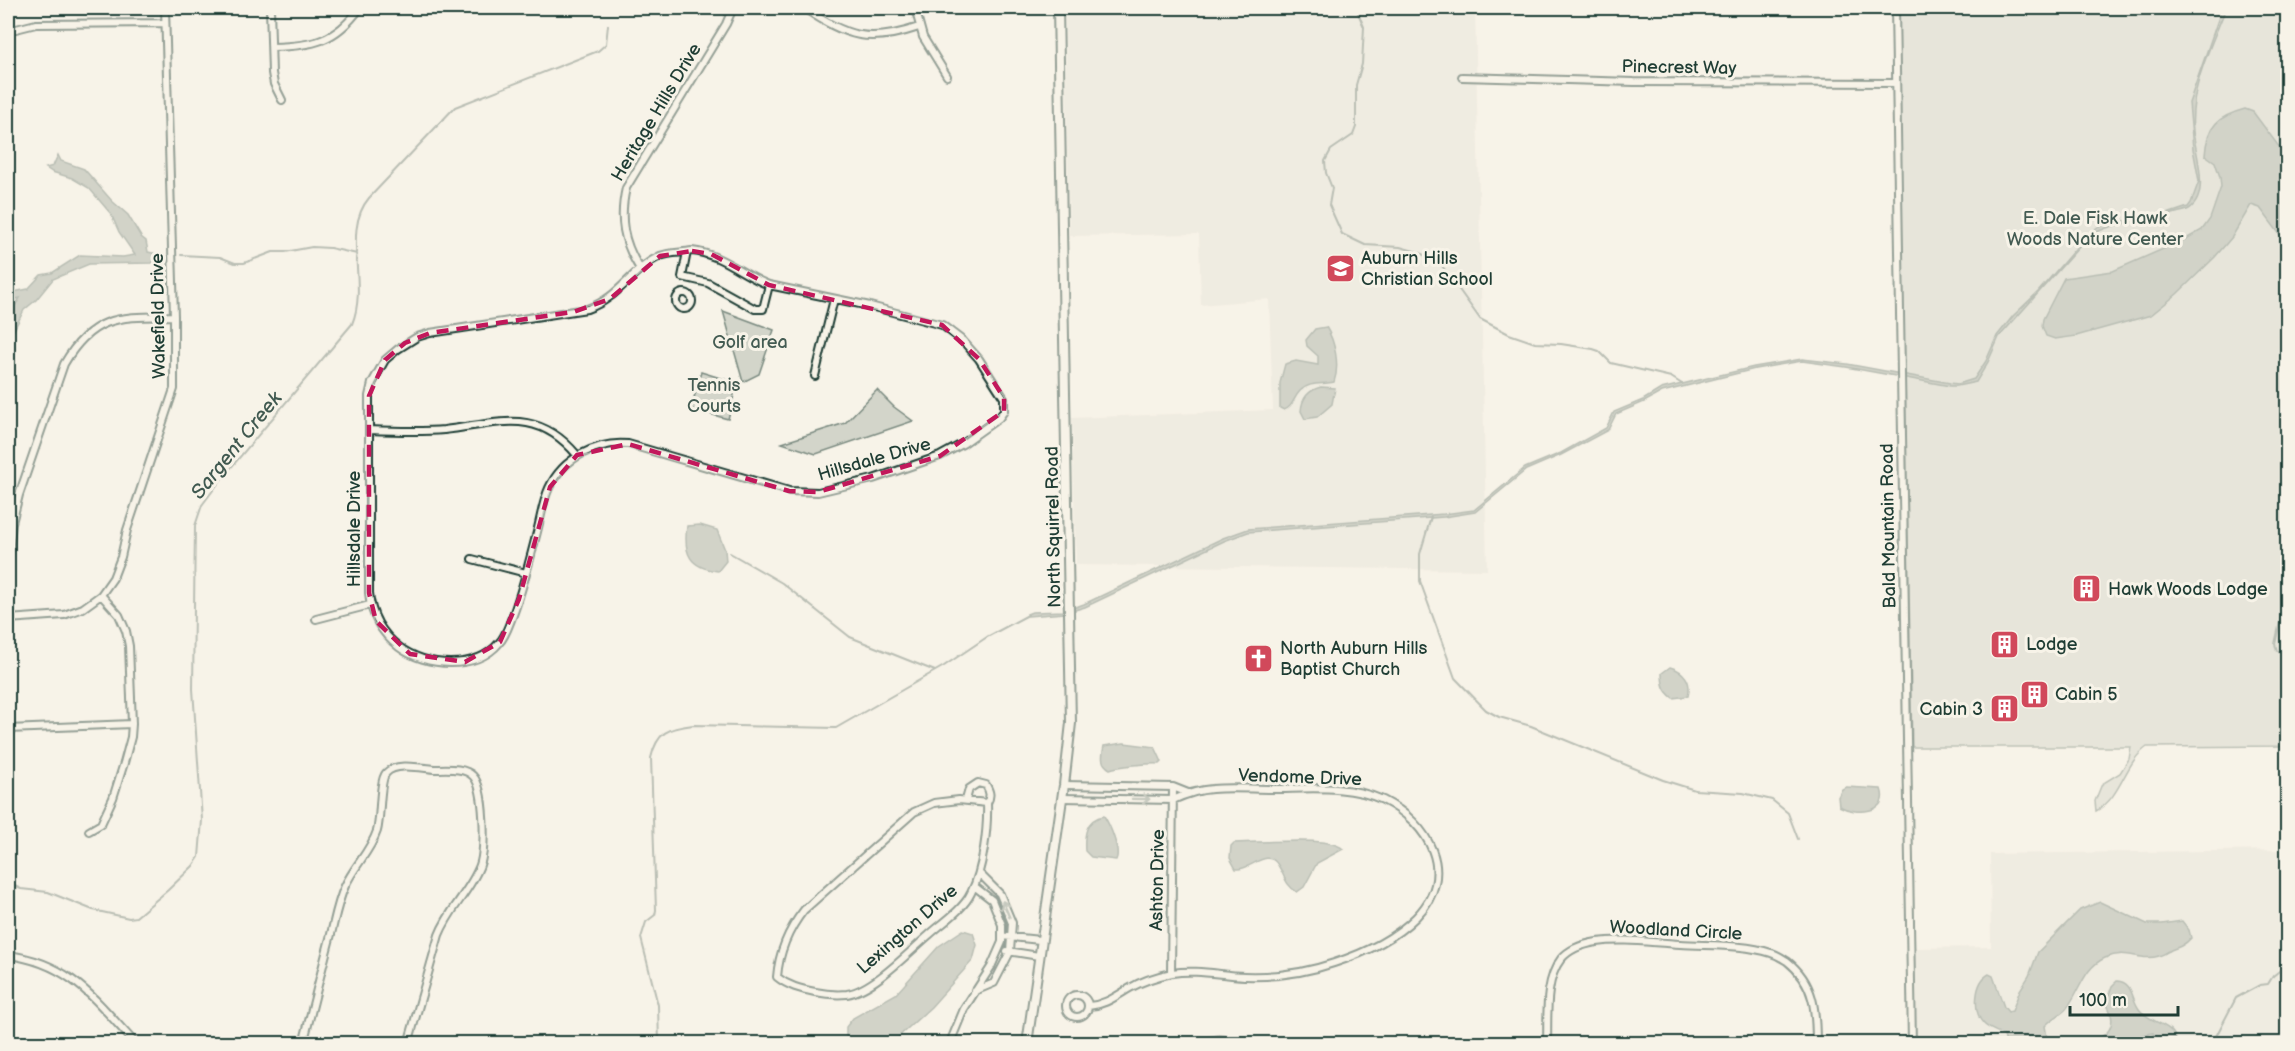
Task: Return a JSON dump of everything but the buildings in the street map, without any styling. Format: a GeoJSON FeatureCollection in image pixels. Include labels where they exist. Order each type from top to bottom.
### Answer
{"type":"FeatureCollection","features":[{"type":"Feature","properties":{"kind":"street","name":"Wakefield Drive"},"geometry":{"type":"LineString","coordinates":[[102,595],[121,557],[127,530],[174,389],[165,8]]}},
{"type":"Feature","properties":{"kind":"street"},"geometry":{"type":"LineString","coordinates":[[270,8],[272,73],[274,84],[282,100]]}},
{"type":"Feature","properties":{"kind":"street"},"geometry":{"type":"LineString","coordinates":[[272,47],[291,46],[326,38],[347,24],[360,8]]}},
{"type":"Feature","properties":{"kind":"street","name":"Heritage Hills Drive"},"geometry":{"type":"LineString","coordinates":[[640,269],[624,235],[622,213],[626,188],[726,24],[733,8]]}},
{"type":"Feature","properties":{"kind":"street"},"geometry":{"type":"LineString","coordinates":[[804,8],[831,25],[859,36],[879,37],[919,27]]}},
{"type":"Feature","properties":{"kind":"street"},"geometry":{"type":"LineString","coordinates":[[915,8],[919,27],[932,54],[947,76]]}},
{"type":"Feature","properties":{"kind":"street","name":"North Squirrel Road"},"geometry":{"type":"LineString","coordinates":[[1027,1044],[1071,723],[1058,8]]}},
{"type":"Feature","properties":{"kind":"street","name":"Bald Mountain Road"},"geometry":{"type":"LineString","coordinates":[[1895,8],[1912,1044]]}},
{"type":"Feature","properties":{"kind":"street"},"geometry":{"type":"LineString","coordinates":[[8,31],[36,24],[165,23]]}},
{"type":"Feature","properties":{"kind":"street","name":"Pinecrest Way"},"geometry":{"type":"LineString","coordinates":[[1462,77],[1635,82],[1896,83]]}},
{"type":"Feature","properties":{"kind":"street"},"geometry":{"type":"LineString","coordinates":[[680,294],[687,252]]}},
{"type":"Feature","properties":{"kind":"street","name":"Hillsdale Drive"},"geometry":{"type":"LineString","coordinates":[[671,253],[711,254],[769,285],[929,321],[953,331],[979,359],[1004,398],[1004,411],[999,418],[982,430],[940,456],[873,479],[818,492],[789,491],[628,444],[616,443],[576,455],[550,487],[519,599],[500,642],[489,653],[465,662],[450,663],[422,658],[400,648],[376,621],[370,604],[368,581],[369,396],[372,383],[385,360],[405,343],[430,333],[586,309],[610,299],[640,269],[660,256],[671,253]]}},
{"type":"Feature","properties":{"kind":"street"},"geometry":{"type":"LineString","coordinates":[[682,277],[708,283],[755,309],[764,309],[769,285]]}},
{"type":"Feature","properties":{"kind":"street"},"geometry":{"type":"LineString","coordinates":[[815,376],[834,298]]}},
{"type":"Feature","properties":{"kind":"street"},"geometry":{"type":"LineString","coordinates":[[8,564],[12,523],[19,495],[64,364],[74,347],[85,335],[115,319],[174,316]]}},
{"type":"Feature","properties":{"kind":"street"},"geometry":{"type":"LineString","coordinates":[[369,430],[441,430],[510,421],[530,423],[556,434],[576,455]]}},
{"type":"Feature","properties":{"kind":"street"},"geometry":{"type":"LineString","coordinates":[[472,559],[526,573]]}},
{"type":"Feature","properties":{"kind":"street"},"geometry":{"type":"LineString","coordinates":[[8,619],[64,615],[82,608],[102,595],[118,615],[126,631],[129,646],[132,724],[124,763],[113,798],[101,824],[89,831]]}},
{"type":"Feature","properties":{"kind":"street"},"geometry":{"type":"LineString","coordinates":[[316,619],[370,604]]}},
{"type":"Feature","properties":{"kind":"street"},"geometry":{"type":"LineString","coordinates":[[8,729],[132,724]]}},
{"type":"Feature","properties":{"kind":"street"},"geometry":{"type":"LineString","coordinates":[[303,1044],[345,886],[368,852],[376,834],[380,819],[381,786],[384,775],[391,769],[401,767],[456,770],[472,775],[477,781],[484,837],[481,864],[475,877],[445,919],[408,1044]]}},
{"type":"Feature","properties":{"kind":"street"},"geometry":{"type":"LineString","coordinates":[[966,800],[969,789],[978,783],[986,785],[989,790],[990,797],[987,803]]}},
{"type":"Feature","properties":{"kind":"street","name":"Vendome Drive"},"geometry":{"type":"LineString","coordinates":[[1064,785],[1173,787],[1188,793]]}},
{"type":"Feature","properties":{"kind":"street"},"geometry":{"type":"LineString","coordinates":[[1120,787],[1120,799]]}},
{"type":"Feature","properties":{"kind":"street","name":"Ashton Drive"},"geometry":{"type":"LineString","coordinates":[[1171,973],[1173,787]]}},
{"type":"Feature","properties":{"kind":"street","name":"Vendome Drive"},"geometry":{"type":"LineString","coordinates":[[1062,798],[1173,800],[1188,793],[1221,789],[1337,790],[1370,795],[1393,806],[1422,830],[1433,851],[1436,872],[1429,900],[1416,917],[1383,941],[1348,958],[1317,968],[1284,974],[1242,976],[1196,971],[1171,973],[1139,984],[1101,1005],[1089,1006]]}},
{"type":"Feature","properties":{"kind":"street","name":"Lexington Drive"},"geometry":{"type":"LineString","coordinates":[[966,800],[987,803],[988,814],[979,873],[970,896],[951,916],[867,986],[849,994],[829,994],[799,989],[784,983],[777,977],[778,966],[790,928],[804,910],[914,812],[934,803],[966,800]]}},
{"type":"Feature","properties":{"kind":"street"},"geometry":{"type":"LineString","coordinates":[[974,991],[994,983],[1010,952],[1012,937],[1012,923],[1000,894],[979,873]]}},
{"type":"Feature","properties":{"kind":"street"},"geometry":{"type":"LineString","coordinates":[[952,1044],[952,1038],[974,991],[1000,950],[1002,936],[1002,925],[992,900],[974,886]]}},
{"type":"Feature","properties":{"kind":"street"},"geometry":{"type":"LineString","coordinates":[[1002,936],[1040,940]]}},
{"type":"Feature","properties":{"kind":"street","name":"Woodland Circle"},"geometry":{"type":"LineString","coordinates":[[1547,1044],[1551,983],[1554,970],[1562,958],[1571,950],[1584,944],[1618,941],[1748,948],[1778,956],[1799,972],[1813,998],[1816,1016],[1816,1044]]}},
{"type":"Feature","properties":{"kind":"street"},"geometry":{"type":"LineString","coordinates":[[1000,950],[1038,956]]}},
{"type":"Feature","properties":{"kind":"street"},"geometry":{"type":"LineString","coordinates":[[8,955],[49,966],[75,980],[136,1044]]}},
{"type":"Feature","properties":{"kind":"highlighted area"},"geometry":{"type":"Polygon","coordinates":[[[692,251],[711,254],[769,285],[942,325],[979,359],[1004,398],[1004,411],[940,456],[818,492],[789,491],[628,444],[577,455],[550,487],[519,599],[500,642],[465,662],[410,654],[376,621],[369,593],[369,396],[385,360],[405,343],[430,333],[573,312],[610,299],[660,256],[692,251]]]}},
{"type":"Feature","properties":{"kind":"shaded area","name":"Auburn Hills Christian School"},"geometry":{"type":"Polygon","coordinates":[[[1065,8],[1475,8],[1487,570],[1076,565],[1072,418],[1273,410],[1269,299],[1201,305],[1199,234],[1069,236],[1065,8]]]}},
{"type":"Feature","properties":{"kind":"shaded area"},"geometry":{"type":"Polygon","coordinates":[[[2222,8],[2226,8],[2202,68],[2194,99],[2193,131],[2200,172],[2199,194],[2196,202],[2185,211],[2108,227],[2088,237],[1999,337],[1976,382],[1950,386],[1802,361],[1755,369],[1662,392],[1616,414],[1608,430],[1561,455],[1526,470],[1475,512],[1444,517],[1248,532],[1224,541],[1085,607],[1065,613],[1028,616],[1027,614],[1032,612],[1065,611],[1084,604],[1223,538],[1248,529],[1474,510],[1525,468],[1561,453],[1606,428],[1614,412],[1643,400],[1661,389],[1754,367],[1802,359],[1847,364],[1958,384],[1974,379],[1986,361],[1997,336],[2087,235],[2098,227],[2111,223],[2164,215],[2188,207],[2191,203],[2199,181],[2193,149],[2189,103],[2222,8]]]}},
{"type":"Feature","properties":{"kind":"shaded area"},"geometry":{"type":"Polygon","coordinates":[[[2245,109],[2253,112],[2280,148],[2283,157],[2287,171],[2287,244],[2260,208],[2251,205],[2232,237],[2215,257],[2177,294],[2151,315],[2076,336],[2055,339],[2046,336],[2042,326],[2043,319],[2064,278],[2113,271],[2202,230],[2210,219],[2221,187],[2215,162],[2205,155],[2208,136],[2221,119],[2245,109]]]}},
{"type":"Feature","properties":{"kind":"shaded area"},"geometry":{"type":"Polygon","coordinates":[[[58,155],[61,161],[84,169],[112,201],[128,215],[141,237],[146,241],[148,252],[158,254],[158,257],[152,263],[89,264],[53,279],[36,300],[24,310],[8,342],[8,317],[20,298],[8,301],[8,293],[28,289],[41,275],[52,273],[80,255],[123,257],[135,255],[119,232],[111,214],[89,188],[72,178],[46,168],[53,166],[58,155]]]}},
{"type":"Feature","properties":{"kind":"shaded area"},"geometry":{"type":"Polygon","coordinates":[[[1326,327],[1336,354],[1337,369],[1334,382],[1308,386],[1300,391],[1287,409],[1280,408],[1280,383],[1285,364],[1296,361],[1318,365],[1318,356],[1307,346],[1306,340],[1315,329],[1326,327]]]}},
{"type":"Feature","properties":{"kind":"shaded area"},"geometry":{"type":"Polygon","coordinates":[[[1321,387],[1335,388],[1332,404],[1317,417],[1305,419],[1301,411],[1305,398],[1310,392],[1321,387]]]}},
{"type":"Feature","properties":{"kind":"shaded area"},"geometry":{"type":"Polygon","coordinates":[[[700,525],[717,530],[725,550],[726,561],[718,571],[701,567],[690,558],[686,544],[687,526],[700,525]]]}},
{"type":"Feature","properties":{"kind":"shaded area"},"geometry":{"type":"Polygon","coordinates":[[[1670,667],[1686,677],[1689,686],[1688,696],[1673,698],[1666,690],[1662,673],[1670,667]]]}},
{"type":"Feature","properties":{"kind":"shaded area"},"geometry":{"type":"Polygon","coordinates":[[[1124,743],[1155,747],[1162,762],[1110,769],[1103,762],[1104,746],[1124,743]]]}},
{"type":"Feature","properties":{"kind":"shaded area"},"geometry":{"type":"Polygon","coordinates":[[[1846,787],[1881,789],[1880,803],[1876,808],[1862,811],[1839,806],[1838,797],[1842,789],[1846,787]]]}},
{"type":"Feature","properties":{"kind":"shaded area"},"geometry":{"type":"Polygon","coordinates":[[[1104,816],[1116,844],[1116,860],[1091,857],[1085,851],[1089,824],[1104,816]]]}},
{"type":"Feature","properties":{"kind":"shaded area"},"geometry":{"type":"Polygon","coordinates":[[[1290,841],[1327,843],[1343,849],[1317,863],[1304,887],[1297,892],[1288,883],[1274,860],[1264,859],[1247,867],[1236,869],[1230,858],[1231,846],[1234,843],[1290,841]]]}},
{"type":"Feature","properties":{"kind":"shaded area"},"geometry":{"type":"Polygon","coordinates":[[[2287,850],[2287,1043],[1915,1043],[1915,948],[1991,947],[1990,854],[2287,850]]]}},
{"type":"Feature","properties":{"kind":"shaded area"},"geometry":{"type":"Polygon","coordinates":[[[2100,902],[2147,924],[2182,921],[2189,930],[2191,938],[2182,946],[2159,956],[2120,954],[2105,958],[2087,974],[2066,1009],[2045,1026],[2048,1043],[2006,1043],[2004,1036],[1988,1027],[1980,1018],[1977,997],[1980,983],[1989,974],[1993,976],[2004,1007],[2008,1012],[2012,1011],[2038,952],[2080,910],[2100,902]]]}},
{"type":"Feature","properties":{"kind":"shaded area"},"geometry":{"type":"Polygon","coordinates":[[[963,930],[973,933],[977,945],[973,960],[931,1007],[897,1038],[879,1042],[851,1042],[846,1036],[846,1027],[853,1018],[896,994],[939,946],[963,930]]]}},
{"type":"Feature","properties":{"kind":"shaded area"},"geometry":{"type":"Polygon","coordinates":[[[2117,981],[2129,987],[2136,1005],[2143,1014],[2172,1032],[2176,1043],[2147,1043],[2154,1036],[2153,1033],[2135,1037],[2132,1041],[2134,1043],[2082,1043],[2084,1040],[2100,1037],[2109,1029],[2112,1018],[2106,1003],[2112,986],[2117,981]]]}},
{"type":"Feature","properties":{"kind":"shaded area"},"geometry":{"type":"Polygon","coordinates":[[[1219,1035],[1229,1036],[1235,1043],[1164,1043],[1178,1039],[1188,1040],[1219,1035]]]}},
{"type":"Feature","properties":{"kind":"green space","name":"E. Dale Fisk Hawk Woods Nature Center"},"geometry":{"type":"Polygon","coordinates":[[[1898,8],[2287,8],[2287,746],[2147,747],[2133,762],[2112,797],[2096,811],[2095,801],[2102,784],[2120,773],[2129,759],[2131,747],[1912,747],[1898,8]]]}},
{"type":"Feature","properties":{"kind":"green space","name":"Golf area"},"geometry":{"type":"Polygon","coordinates":[[[723,311],[774,330],[759,374],[743,382],[723,311]]]}},
{"type":"Feature","properties":{"kind":"green space","name":"Tennis Courts"},"geometry":{"type":"Polygon","coordinates":[[[701,372],[737,383],[728,419],[691,409],[701,372]]]}},
{"type":"Feature","properties":{"kind":"green space"},"geometry":{"type":"Polygon","coordinates":[[[877,390],[913,421],[816,454],[782,443],[845,423],[877,390]]]}},
{"type":"Feature","properties":{"kind":"waterway"},"geometry":{"type":"LineString","coordinates":[[1356,8],[1364,27],[1362,64],[1356,85],[1356,127],[1353,135],[1331,150],[1325,161],[1326,173],[1332,188],[1329,205],[1342,234],[1365,245],[1400,247],[1418,252],[1440,263],[1480,319],[1509,334],[1535,343],[1593,349],[1599,351],[1611,363],[1671,377],[1682,384]]}},
{"type":"Feature","properties":{"kind":"waterway","name":"Sargent Creek"},"geometry":{"type":"LineString","coordinates":[[8,883],[21,889],[48,892],[93,910],[129,918],[136,917],[193,866],[199,857],[202,820],[193,689],[195,526],[202,505],[352,324],[358,292],[357,226],[361,211],[369,198],[455,107],[598,51],[606,44],[608,25]]}},
{"type":"Feature","properties":{"kind":"waterway"},"geometry":{"type":"LineString","coordinates":[[181,255],[220,257],[235,263],[244,263],[273,252],[312,247],[357,254]]}},
{"type":"Feature","properties":{"kind":"waterway"},"geometry":{"type":"LineString","coordinates":[[1431,517],[1420,554],[1420,581],[1455,678],[1486,710],[1663,780],[1695,790],[1743,793],[1772,800],[1788,813],[1798,839]]}},
{"type":"Feature","properties":{"kind":"waterway"},"geometry":{"type":"LineString","coordinates":[[2288,538],[2284,551],[2288,554]]}},
{"type":"Feature","properties":{"kind":"waterway"},"geometry":{"type":"LineString","coordinates":[[730,553],[782,583],[850,637],[935,671]]}},
{"type":"Feature","properties":{"kind":"waterway"},"geometry":{"type":"LineString","coordinates":[[2288,573],[2288,585]]}},
{"type":"Feature","properties":{"kind":"waterway"},"geometry":{"type":"LineString","coordinates":[[2288,587],[2275,644],[2277,651],[2288,652]]}},
{"type":"Feature","properties":{"kind":"waterway"},"geometry":{"type":"LineString","coordinates":[[659,1044],[658,1005],[641,938],[646,922],[655,915],[656,910],[651,758],[660,737],[670,730],[693,725],[836,728],[944,666],[987,637],[1028,615]]}},
{"type":"Feature","properties":{"kind":"waterway"},"geometry":{"type":"LineString","coordinates":[[2212,1044],[2236,998],[2260,985],[2268,984],[2273,976],[2288,964]]}},
{"type":"Feature","properties":{"kind":"place","name":"Auburn Hills Christian School"},"geometry":{"type":"Point","coordinates":[1340,268]}},
{"type":"Feature","properties":{"kind":"place","name":"Hawk Woods Lodge"},"geometry":{"type":"Point","coordinates":[2087,589]}},
{"type":"Feature","properties":{"kind":"place","name":"Lodge"},"geometry":{"type":"Point","coordinates":[2005,644]}},
{"type":"Feature","properties":{"kind":"place","name":"North Auburn Hills Baptist Church"},"geometry":{"type":"Point","coordinates":[1259,658]}},
{"type":"Feature","properties":{"kind":"place","name":"Cabin 5"},"geometry":{"type":"Point","coordinates":[2034,694]}},
{"type":"Feature","properties":{"kind":"place","name":"Cabin 3"},"geometry":{"type":"Point","coordinates":[2004,709]}}]}
